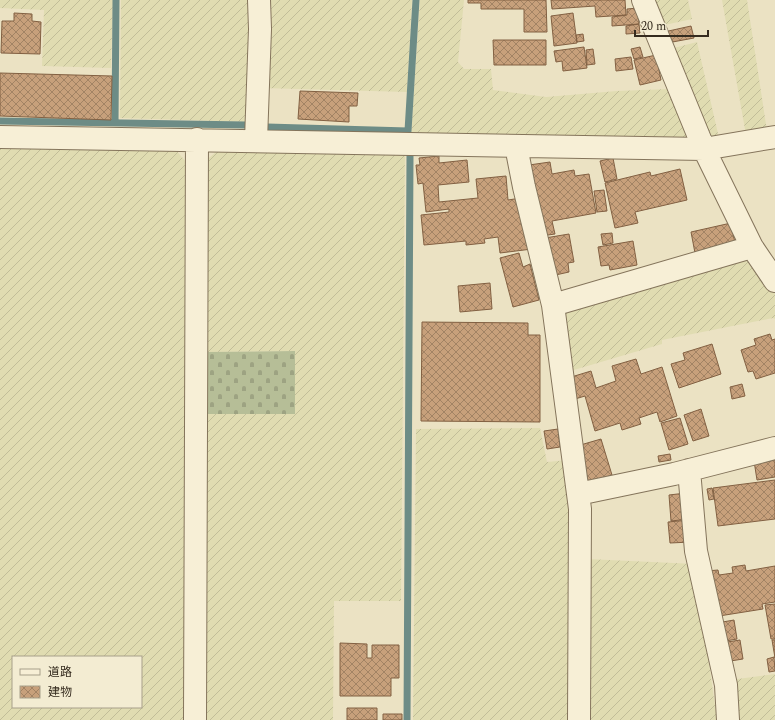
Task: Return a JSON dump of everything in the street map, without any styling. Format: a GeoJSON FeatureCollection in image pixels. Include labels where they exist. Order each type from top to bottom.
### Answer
{"type":"FeatureCollection","features":[{"type":"Feature","properties":{"kind":"street"},"geometry":{"type":"LineString","coordinates":[[256,140],[260,30],[259,0]]}},
{"type":"Feature","properties":{"kind":"street"},"geometry":{"type":"LineString","coordinates":[[643,0],[704,149],[752,247],[775,280]]}},
{"type":"Feature","properties":{"kind":"street"},"geometry":{"type":"LineString","coordinates":[[0,136],[704,149],[775,138]]}},
{"type":"Feature","properties":{"kind":"street"},"geometry":{"type":"LineString","coordinates":[[195,720],[197,139]]}},
{"type":"Feature","properties":{"kind":"street"},"geometry":{"type":"LineString","coordinates":[[516,146],[524,187],[553,305],[580,509],[579,720]]}},
{"type":"Feature","properties":{"kind":"street"},"geometry":{"type":"LineString","coordinates":[[553,305],[752,247]]}},
{"type":"Feature","properties":{"kind":"street"},"geometry":{"type":"LineString","coordinates":[[578,494],[689,470],[775,448]]}},
{"type":"Feature","properties":{"kind":"street"},"geometry":{"type":"LineString","coordinates":[[689,470],[696,551],[726,685],[728,720]]}},
{"type":"Feature","properties":{"kind":"shaded area"},"geometry":{"type":"Polygon","coordinates":[[[0,0],[113,0],[111,68],[42,66],[44,10],[0,8],[0,0]]]}},
{"type":"Feature","properties":{"kind":"shaded area"},"geometry":{"type":"Polygon","coordinates":[[[121,0],[253,0],[251,122],[120,118],[121,0]]]}},
{"type":"Feature","properties":{"kind":"shaded area"},"geometry":{"type":"Polygon","coordinates":[[[266,0],[412,0],[407,92],[262,88],[266,0]]]}},
{"type":"Feature","properties":{"kind":"shaded area"},"geometry":{"type":"Polygon","coordinates":[[[420,0],[464,0],[458,62],[464,69],[491,69],[493,90],[546,97],[617,91],[670,89],[687,131],[686,137],[682,140],[411,135],[420,0]]]}},
{"type":"Feature","properties":{"kind":"shaded area"},"geometry":{"type":"Polygon","coordinates":[[[648,0],[688,0],[692,19],[660,26],[648,0]]]}},
{"type":"Feature","properties":{"kind":"shaded area"},"geometry":{"type":"Polygon","coordinates":[[[722,0],[747,0],[767,131],[746,135],[722,0]]]}},
{"type":"Feature","properties":{"kind":"shaded area"},"geometry":{"type":"Polygon","coordinates":[[[697,42],[719,138],[705,136],[670,49],[697,42]]]}},
{"type":"Feature","properties":{"kind":"shaded area"},"geometry":{"type":"Polygon","coordinates":[[[0,144],[175,149],[187,163],[185,720],[0,720],[0,144]]]}},
{"type":"Feature","properties":{"kind":"shaded area"},"geometry":{"type":"Polygon","coordinates":[[[222,147],[405,151],[401,601],[334,601],[333,720],[205,720],[206,414],[295,414],[295,351],[204,352],[204,162],[222,147]]]}},
{"type":"Feature","properties":{"kind":"shaded area"},"geometry":{"type":"Polygon","coordinates":[[[750,254],[775,292],[775,319],[773,318],[662,340],[662,344],[567,372],[560,319],[565,308],[750,254]]]}},
{"type":"Feature","properties":{"kind":"shaded area"},"geometry":{"type":"Polygon","coordinates":[[[540,428],[547,462],[569,460],[573,720],[413,720],[416,429],[540,428]]]}},
{"type":"Feature","properties":{"kind":"shaded area"},"geometry":{"type":"Polygon","coordinates":[[[587,559],[695,564],[717,720],[584,720],[587,559]]]}},
{"type":"Feature","properties":{"kind":"shaded area"},"geometry":{"type":"Polygon","coordinates":[[[775,674],[775,720],[733,720],[730,680],[775,674]]]}},
{"type":"Feature","properties":{"kind":"green space"},"geometry":{"type":"Polygon","coordinates":[[[295,351],[295,414],[206,414],[204,352],[295,351]]]}},
{"type":"Feature","properties":{"kind":"building"},"geometry":{"type":"Polygon","coordinates":[[[468,0],[546,0],[547,32],[524,32],[524,9],[481,9],[481,3],[468,3],[468,0]]]}},
{"type":"Feature","properties":{"kind":"building"},"geometry":{"type":"Polygon","coordinates":[[[551,0],[625,0],[626,15],[596,17],[595,6],[552,9],[551,0]]]}},
{"type":"Feature","properties":{"kind":"building"},"geometry":{"type":"Polygon","coordinates":[[[638,8],[639,24],[612,26],[612,17],[627,15],[627,9],[638,8]]]}},
{"type":"Feature","properties":{"kind":"building"},"geometry":{"type":"Polygon","coordinates":[[[14,13],[32,14],[32,21],[41,22],[40,54],[1,53],[2,21],[14,21],[14,13]]]}},
{"type":"Feature","properties":{"kind":"building"},"geometry":{"type":"Polygon","coordinates":[[[573,13],[577,43],[554,46],[551,16],[573,13]]]}},
{"type":"Feature","properties":{"kind":"building"},"geometry":{"type":"Polygon","coordinates":[[[639,24],[640,33],[626,34],[626,26],[639,24]]]}},
{"type":"Feature","properties":{"kind":"building"},"geometry":{"type":"Polygon","coordinates":[[[691,26],[694,38],[667,43],[664,32],[691,26]]]}},
{"type":"Feature","properties":{"kind":"building"},"geometry":{"type":"Polygon","coordinates":[[[583,34],[584,41],[577,42],[576,35],[583,34]]]}},
{"type":"Feature","properties":{"kind":"building"},"geometry":{"type":"Polygon","coordinates":[[[493,40],[546,40],[546,65],[494,65],[493,40]]]}},
{"type":"Feature","properties":{"kind":"building"},"geometry":{"type":"Polygon","coordinates":[[[584,47],[587,68],[563,71],[562,61],[556,62],[554,51],[584,47]]]}},
{"type":"Feature","properties":{"kind":"building"},"geometry":{"type":"Polygon","coordinates":[[[640,47],[643,57],[634,59],[631,49],[640,47]]]}},
{"type":"Feature","properties":{"kind":"building"},"geometry":{"type":"Polygon","coordinates":[[[593,49],[595,64],[587,65],[586,50],[593,49]]]}},
{"type":"Feature","properties":{"kind":"building"},"geometry":{"type":"Polygon","coordinates":[[[656,55],[661,80],[640,85],[634,60],[656,55]]]}},
{"type":"Feature","properties":{"kind":"building"},"geometry":{"type":"Polygon","coordinates":[[[631,57],[633,69],[616,71],[615,59],[631,57]]]}},
{"type":"Feature","properties":{"kind":"building"},"geometry":{"type":"Polygon","coordinates":[[[0,73],[112,76],[111,120],[0,116],[0,73]]]}},
{"type":"Feature","properties":{"kind":"building"},"geometry":{"type":"Polygon","coordinates":[[[300,91],[358,93],[357,106],[349,106],[349,122],[298,119],[300,91]]]}},
{"type":"Feature","properties":{"kind":"building"},"geometry":{"type":"Polygon","coordinates":[[[439,156],[439,163],[467,160],[469,182],[438,185],[439,202],[478,198],[476,179],[506,176],[508,200],[521,198],[532,249],[500,253],[498,237],[484,239],[485,243],[466,245],[466,241],[424,245],[421,215],[449,212],[449,209],[426,212],[423,183],[418,184],[416,165],[420,165],[419,158],[439,156]]]}},
{"type":"Feature","properties":{"kind":"building"},"geometry":{"type":"Polygon","coordinates":[[[613,158],[617,179],[605,182],[600,161],[613,158]]]}},
{"type":"Feature","properties":{"kind":"building"},"geometry":{"type":"Polygon","coordinates":[[[550,162],[552,174],[574,170],[575,176],[589,174],[596,213],[552,221],[555,234],[541,236],[529,165],[550,162]]]}},
{"type":"Feature","properties":{"kind":"building"},"geometry":{"type":"Polygon","coordinates":[[[680,169],[687,200],[635,212],[638,223],[615,228],[605,183],[650,172],[651,176],[680,169]]]}},
{"type":"Feature","properties":{"kind":"building"},"geometry":{"type":"Polygon","coordinates":[[[604,190],[607,211],[597,212],[594,191],[604,190]]]}},
{"type":"Feature","properties":{"kind":"building"},"geometry":{"type":"Polygon","coordinates":[[[731,223],[735,243],[695,253],[691,232],[731,223]]]}},
{"type":"Feature","properties":{"kind":"building"},"geometry":{"type":"Polygon","coordinates":[[[612,233],[613,243],[603,245],[601,234],[612,233]]]}},
{"type":"Feature","properties":{"kind":"building"},"geometry":{"type":"Polygon","coordinates":[[[569,234],[574,262],[568,263],[569,272],[551,276],[545,238],[569,234]]]}},
{"type":"Feature","properties":{"kind":"building"},"geometry":{"type":"Polygon","coordinates":[[[633,241],[637,265],[610,270],[609,265],[601,266],[598,247],[633,241]]]}},
{"type":"Feature","properties":{"kind":"building"},"geometry":{"type":"Polygon","coordinates":[[[519,253],[523,267],[530,264],[539,300],[513,307],[500,258],[519,253]]]}},
{"type":"Feature","properties":{"kind":"building"},"geometry":{"type":"Polygon","coordinates":[[[490,283],[492,309],[460,312],[458,286],[490,283]]]}},
{"type":"Feature","properties":{"kind":"building"},"geometry":{"type":"Polygon","coordinates":[[[422,322],[528,323],[528,335],[540,335],[540,422],[421,421],[422,322]]]}},
{"type":"Feature","properties":{"kind":"building"},"geometry":{"type":"Polygon","coordinates":[[[770,334],[772,340],[775,339],[775,373],[756,379],[753,371],[748,372],[741,350],[756,345],[754,339],[770,334]]]}},
{"type":"Feature","properties":{"kind":"building"},"geometry":{"type":"Polygon","coordinates":[[[712,344],[721,374],[679,388],[671,364],[685,360],[683,353],[712,344]]]}},
{"type":"Feature","properties":{"kind":"building"},"geometry":{"type":"Polygon","coordinates":[[[636,359],[641,374],[662,367],[677,416],[660,422],[657,412],[639,418],[641,424],[622,430],[620,423],[595,431],[585,396],[575,399],[568,378],[591,371],[596,388],[616,381],[612,366],[636,359]]]}},
{"type":"Feature","properties":{"kind":"building"},"geometry":{"type":"Polygon","coordinates":[[[742,384],[745,396],[732,399],[730,387],[742,384]]]}},
{"type":"Feature","properties":{"kind":"building"},"geometry":{"type":"Polygon","coordinates":[[[701,409],[709,436],[693,441],[684,415],[701,409]]]}},
{"type":"Feature","properties":{"kind":"building"},"geometry":{"type":"Polygon","coordinates":[[[680,418],[688,444],[669,450],[661,423],[680,418]]]}},
{"type":"Feature","properties":{"kind":"building"},"geometry":{"type":"Polygon","coordinates":[[[558,429],[560,447],[547,449],[544,431],[558,429]]]}},
{"type":"Feature","properties":{"kind":"building"},"geometry":{"type":"Polygon","coordinates":[[[601,439],[612,475],[588,483],[577,446],[601,439]]]}},
{"type":"Feature","properties":{"kind":"building"},"geometry":{"type":"Polygon","coordinates":[[[670,454],[671,460],[659,462],[658,456],[670,454]]]}},
{"type":"Feature","properties":{"kind":"building"},"geometry":{"type":"Polygon","coordinates":[[[775,459],[775,477],[757,480],[754,461],[775,459]]]}},
{"type":"Feature","properties":{"kind":"building"},"geometry":{"type":"Polygon","coordinates":[[[775,480],[775,519],[718,526],[713,488],[775,480]]]}},
{"type":"Feature","properties":{"kind":"building"},"geometry":{"type":"Polygon","coordinates":[[[712,488],[714,499],[709,500],[707,489],[712,488]]]}},
{"type":"Feature","properties":{"kind":"building"},"geometry":{"type":"Polygon","coordinates":[[[686,493],[689,519],[671,521],[669,495],[686,493]]]}},
{"type":"Feature","properties":{"kind":"building"},"geometry":{"type":"Polygon","coordinates":[[[689,520],[691,542],[670,543],[668,522],[689,520]]]}},
{"type":"Feature","properties":{"kind":"building"},"geometry":{"type":"Polygon","coordinates":[[[745,565],[746,571],[775,566],[775,602],[762,604],[763,609],[719,616],[707,571],[718,570],[719,575],[733,573],[732,567],[745,565]]]}},
{"type":"Feature","properties":{"kind":"building"},"geometry":{"type":"Polygon","coordinates":[[[775,604],[775,639],[771,639],[765,605],[775,604]]]}},
{"type":"Feature","properties":{"kind":"building"},"geometry":{"type":"Polygon","coordinates":[[[734,620],[737,639],[720,642],[717,623],[734,620]]]}},
{"type":"Feature","properties":{"kind":"building"},"geometry":{"type":"Polygon","coordinates":[[[740,640],[743,659],[724,662],[721,643],[740,640]]]}},
{"type":"Feature","properties":{"kind":"building"},"geometry":{"type":"Polygon","coordinates":[[[772,640],[775,640],[775,658],[772,640]]]}},
{"type":"Feature","properties":{"kind":"building"},"geometry":{"type":"Polygon","coordinates":[[[340,643],[367,644],[367,658],[372,658],[372,645],[399,645],[399,678],[391,678],[391,696],[340,696],[340,643]]]}},
{"type":"Feature","properties":{"kind":"building"},"geometry":{"type":"Polygon","coordinates":[[[774,657],[775,671],[769,672],[767,659],[774,657]]]}},
{"type":"Feature","properties":{"kind":"building"},"geometry":{"type":"Polygon","coordinates":[[[347,708],[377,708],[377,720],[347,720],[347,708]]]}},
{"type":"Feature","properties":{"kind":"building"},"geometry":{"type":"Polygon","coordinates":[[[383,714],[402,714],[402,720],[383,720],[383,714]]]}},
{"type":"Feature","properties":{"kind":"waterway"},"geometry":{"type":"LineString","coordinates":[[115,123],[116,0]]}},
{"type":"Feature","properties":{"kind":"waterway"},"geometry":{"type":"LineString","coordinates":[[267,127],[408,131],[416,0]]}},
{"type":"Feature","properties":{"kind":"waterway"},"geometry":{"type":"LineString","coordinates":[[0,121],[246,125]]}},
{"type":"Feature","properties":{"kind":"waterway"},"geometry":{"type":"LineString","coordinates":[[407,720],[410,156]]}}]}
